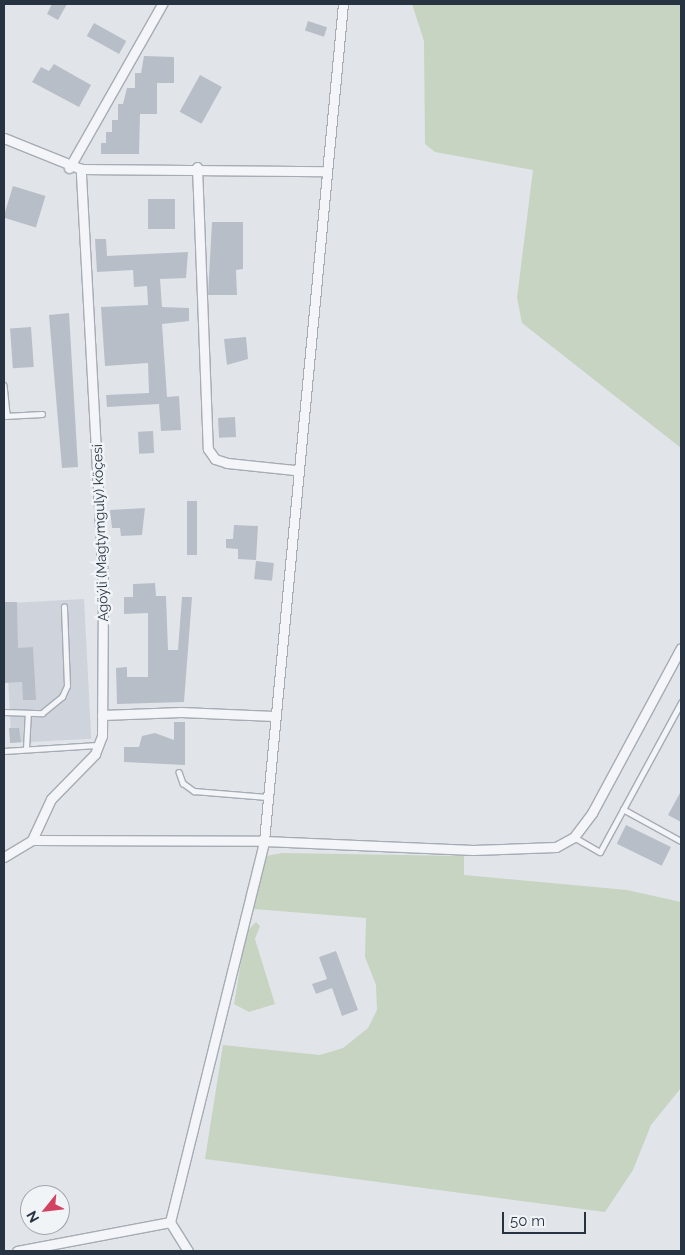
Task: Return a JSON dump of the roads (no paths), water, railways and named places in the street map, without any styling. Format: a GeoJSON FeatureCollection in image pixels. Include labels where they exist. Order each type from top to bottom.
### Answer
{"type":"FeatureCollection","features":[{"type":"Feature","properties":{"kind":"street"},"geometry":{"type":"LineString","coordinates":[[69,168],[162,4]]}},
{"type":"Feature","properties":{"kind":"street"},"geometry":{"type":"LineString","coordinates":[[188,1251],[170,1222],[264,841],[295,470],[343,4]]}},
{"type":"Feature","properties":{"kind":"street"},"geometry":{"type":"LineString","coordinates":[[4,138],[69,168],[197,167],[325,171]]}},
{"type":"Feature","properties":{"kind":"street"},"geometry":{"type":"LineString","coordinates":[[197,167],[208,449],[215,459],[227,463],[295,470]]}},
{"type":"Feature","properties":{"kind":"street","name":"Agöýli (Magtymguly) köçesi"},"geometry":{"type":"LineString","coordinates":[[81,169],[103,581],[102,715],[99,745]]}},
{"type":"Feature","properties":{"kind":"street"},"geometry":{"type":"LineString","coordinates":[[4,857],[32,840],[264,841],[473,850],[556,847],[574,837],[592,813],[681,648]]}},
{"type":"Feature","properties":{"kind":"street"},"geometry":{"type":"LineString","coordinates":[[102,715],[181,712],[274,716]]}},
{"type":"Feature","properties":{"kind":"street"},"geometry":{"type":"LineString","coordinates":[[32,840],[51,799],[99,745]]}},
{"type":"Feature","properties":{"kind":"street"},"geometry":{"type":"LineString","coordinates":[[17,1251],[170,1222]]}},
{"type":"Feature","properties":{"kind":"lane"},"geometry":{"type":"LineString","coordinates":[[4,385],[5,416],[42,414]]}},
{"type":"Feature","properties":{"kind":"lane"},"geometry":{"type":"LineString","coordinates":[[4,712],[28,714],[46,711],[67,686],[64,607]]}},
{"type":"Feature","properties":{"kind":"lane"},"geometry":{"type":"LineString","coordinates":[[574,837],[600,852],[681,703]]}},
{"type":"Feature","properties":{"kind":"lane"},"geometry":{"type":"LineString","coordinates":[[26,749],[28,714]]}},
{"type":"Feature","properties":{"kind":"lane"},"geometry":{"type":"LineString","coordinates":[[4,751],[99,745]]}},
{"type":"Feature","properties":{"kind":"lane"},"geometry":{"type":"LineString","coordinates":[[179,772],[183,783],[194,791],[267,797]]}},
{"type":"Feature","properties":{"kind":"lane"},"geometry":{"type":"LineString","coordinates":[[623,810],[681,842]]}}]}
